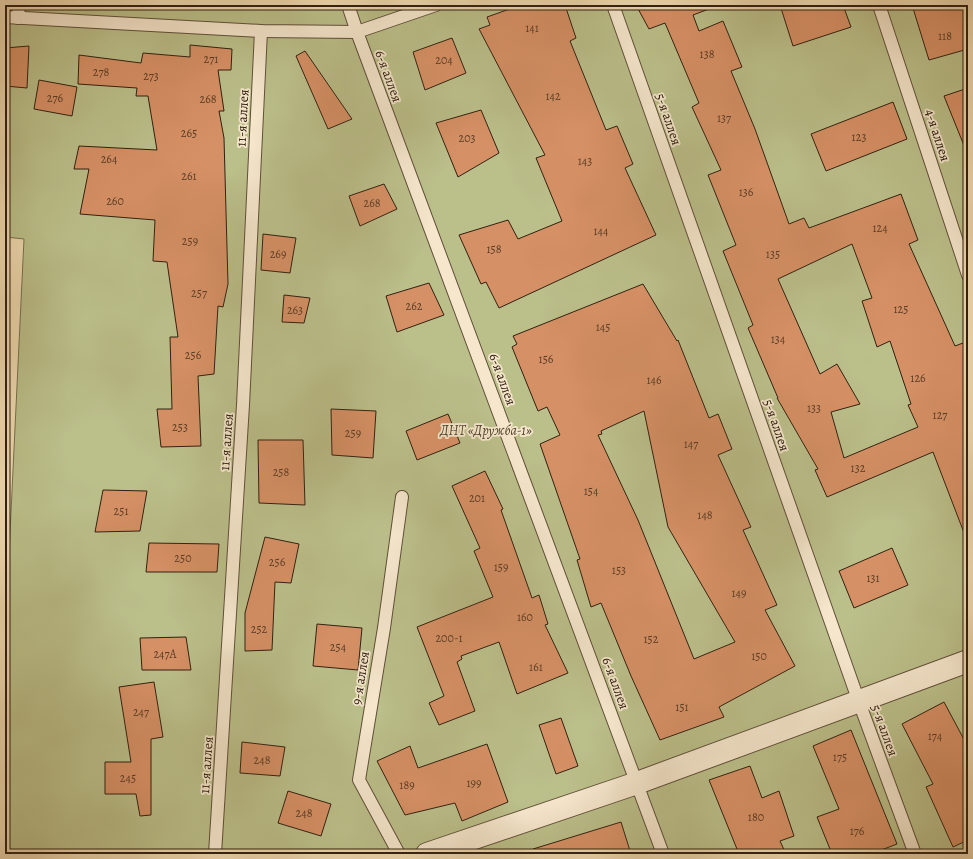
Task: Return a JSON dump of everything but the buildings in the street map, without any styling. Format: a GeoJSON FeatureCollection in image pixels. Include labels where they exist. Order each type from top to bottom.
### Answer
{"type":"FeatureCollection","features":[{"type":"Feature","properties":{"kind":"street"},"geometry":{"type":"LineString","coordinates":[[427,854],[637,783],[968,661]]}},
{"type":"Feature","properties":{"kind":"lane"},"geometry":{"type":"LineString","coordinates":[[18,18],[19,5]]}},
{"type":"Feature","properties":{"kind":"lane","name":"6-я аллея"},"geometry":{"type":"LineString","coordinates":[[348,5],[663,854]]}},
{"type":"Feature","properties":{"kind":"lane"},"geometry":{"type":"LineString","coordinates":[[5,17],[261,31],[357,32],[436,5]]}},
{"type":"Feature","properties":{"kind":"lane","name":"5-я аллея"},"geometry":{"type":"LineString","coordinates":[[613,5],[859,702],[915,854]]}},
{"type":"Feature","properties":{"kind":"lane","name":"4-я аллея"},"geometry":{"type":"LineString","coordinates":[[879,5],[968,275]]}},
{"type":"Feature","properties":{"kind":"lane","name":"11-я аллея"},"geometry":{"type":"LineString","coordinates":[[215,854],[243,405],[261,31]]}},
{"type":"Feature","properties":{"kind":"lane","name":"9-я аллея"},"geometry":{"type":"LineString","coordinates":[[399,854],[359,780],[384,628],[402,497]]}},
{"type":"Feature","properties":{"kind":"green space","name":"ДНТ «Дружба-1»"},"geometry":{"type":"Polygon","coordinates":[[[5,5],[968,5],[968,854],[5,854],[5,638],[24,239],[5,237],[5,5]]]}}]}
